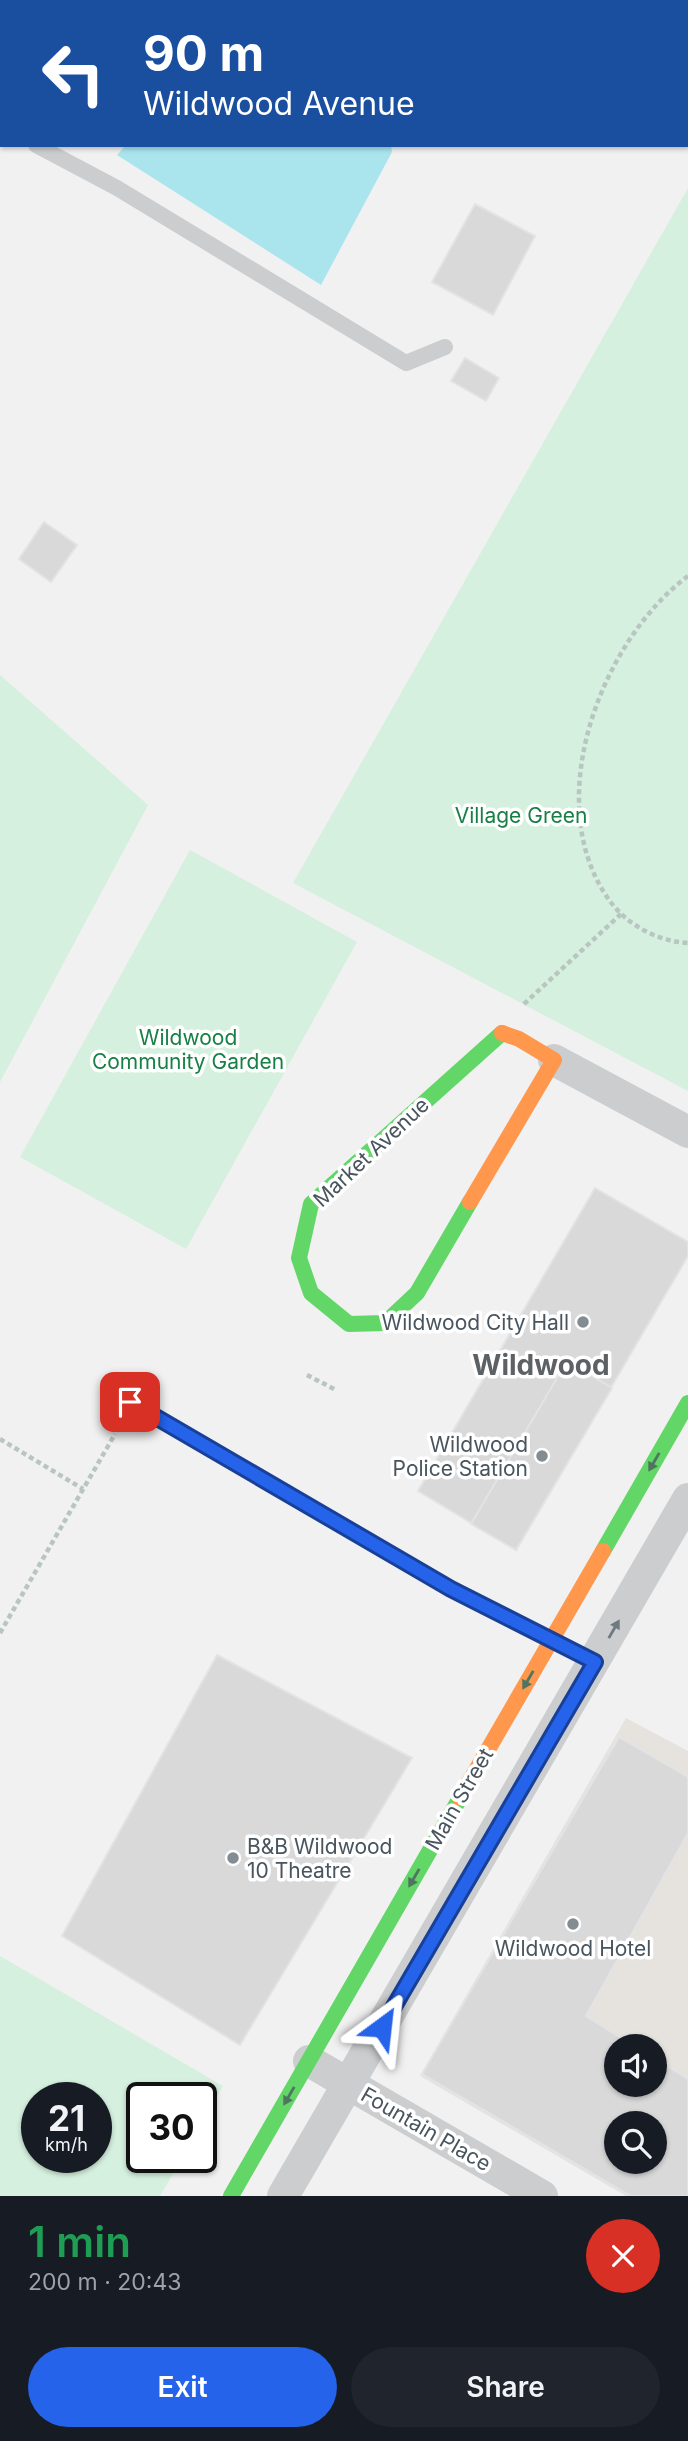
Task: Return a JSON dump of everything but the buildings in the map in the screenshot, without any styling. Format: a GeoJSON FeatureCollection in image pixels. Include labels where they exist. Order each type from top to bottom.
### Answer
{"type":"FeatureCollection","features":[{"type":"Feature","properties":{"kind":"street","name":"Market Avenue"},"geometry":{"type":"LineString","coordinates":[[502,1033],[311,1204],[299,1258],[310,1293],[349,1324],[385,1323],[417,1293],[554,1060]]}},
{"type":"Feature","properties":{"kind":"street"},"geometry":{"type":"LineString","coordinates":[[502,1033],[519,1039],[688,1132]]}},
{"type":"Feature","properties":{"kind":"street"},"geometry":{"type":"LineString","coordinates":[[130,1402],[439,1582],[595,1662]]}},
{"type":"Feature","properties":{"kind":"street","name":"Main Street"},"geometry":{"type":"LineString","coordinates":[[231,2196],[688,1403]]}},
{"type":"Feature","properties":{"kind":"street"},"geometry":{"type":"LineString","coordinates":[[283,2196],[688,1499]]}},
{"type":"Feature","properties":{"kind":"street","name":"Fountain Place"},"geometry":{"type":"LineString","coordinates":[[309,2061],[542,2196]]}},
{"type":"Feature","properties":{"kind":"lane"},"geometry":{"type":"LineString","coordinates":[[40,147],[117,188],[406,363],[445,347]]}},
{"type":"Feature","properties":{"kind":"path"},"geometry":{"type":"LineString","coordinates":[[688,576],[654,608],[619,656],[593,714],[579,773],[584,844],[595,878],[621,914],[655,936],[688,943]]}},
{"type":"Feature","properties":{"kind":"path"},"geometry":{"type":"LineString","coordinates":[[502,1033],[530,996],[621,914]]}},
{"type":"Feature","properties":{"kind":"path"},"geometry":{"type":"LineString","coordinates":[[307,1375],[336,1390]]}},
{"type":"Feature","properties":{"kind":"path"},"geometry":{"type":"LineString","coordinates":[[0,1633],[118,1427]]}},
{"type":"Feature","properties":{"kind":"path"},"geometry":{"type":"LineString","coordinates":[[0,1439],[83,1489]]}},
{"type":"Feature","properties":{"kind":"shaded area","name":"Wildwood Hotel"},"geometry":{"type":"Polygon","coordinates":[[[626,1718],[688,1751],[688,2196],[626,2196],[420,2076],[626,1718]]]}},
{"type":"Feature","properties":{"kind":"green space","name":"Village Green"},"geometry":{"type":"Polygon","coordinates":[[[688,188],[688,1091],[293,883],[688,188]]]}},
{"type":"Feature","properties":{"kind":"green space"},"geometry":{"type":"Polygon","coordinates":[[[0,675],[148,805],[0,1082],[0,675]]]}},
{"type":"Feature","properties":{"kind":"green space","name":"Wildwood Community Garden"},"geometry":{"type":"Polygon","coordinates":[[[190,850],[357,942],[186,1249],[20,1157],[190,850]]]}},
{"type":"Feature","properties":{"kind":"green space"},"geometry":{"type":"Polygon","coordinates":[[[0,1956],[216,2082],[126,2082],[126,2173],[173,2173],[160,2196],[0,2196],[0,1956]]]}},
{"type":"Feature","properties":{"kind":"green space"},"geometry":{"type":"Polygon","coordinates":[[[217,2083],[223,2086],[217,2096],[217,2083]]]}},
{"type":"Feature","properties":{"kind":"water"},"geometry":{"type":"Polygon","coordinates":[[[124,147],[391,147],[392,152],[321,285],[117,155],[124,147]]]}},
{"type":"Feature","properties":{"kind":"traffic: fast"},"geometry":{"type":"LineString","coordinates":[[470,1202],[417,1293],[385,1323],[349,1324],[311,1293],[299,1258],[311,1204],[502,1033]]}},
{"type":"Feature","properties":{"kind":"traffic: fast"},"geometry":{"type":"LineString","coordinates":[[130,1402],[451,1589],[595,1662]]}},
{"type":"Feature","properties":{"kind":"traffic: fast"},"geometry":{"type":"LineString","coordinates":[[603,1551],[688,1403]]}},
{"type":"Feature","properties":{"kind":"traffic: fast"},"geometry":{"type":"LineString","coordinates":[[231,2196],[460,1798]]}},
{"type":"Feature","properties":{"kind":"traffic: slow"},"geometry":{"type":"LineString","coordinates":[[470,1202],[554,1060],[519,1039],[502,1033]]}},
{"type":"Feature","properties":{"kind":"traffic: slow"},"geometry":{"type":"LineString","coordinates":[[460,1798],[603,1551]]}},
{"type":"Feature","properties":{"kind":"place","name":"Wildwood City Hall"},"geometry":{"type":"Point","coordinates":[583,1322]}},
{"type":"Feature","properties":{"kind":"place","name":"Wildwood Police Station"},"geometry":{"type":"Point","coordinates":[542,1456]}},
{"type":"Feature","properties":{"kind":"place","name":"B&B Wildwood 10 Theatre"},"geometry":{"type":"Point","coordinates":[233,1858]}},
{"type":"Feature","properties":{"kind":"place","name":"Wildwood Hotel"},"geometry":{"type":"Point","coordinates":[573,1924]}},
{"type":"Feature","properties":{"kind":"district","name":"Wildwood"},"geometry":{"type":"Point","coordinates":[541,1365]}},
{"type":"Feature","properties":{"kind":"route"},"geometry":{"type":"LineString","coordinates":[[130,1402],[451,1589],[595,1662],[382,2027]]}}]}
